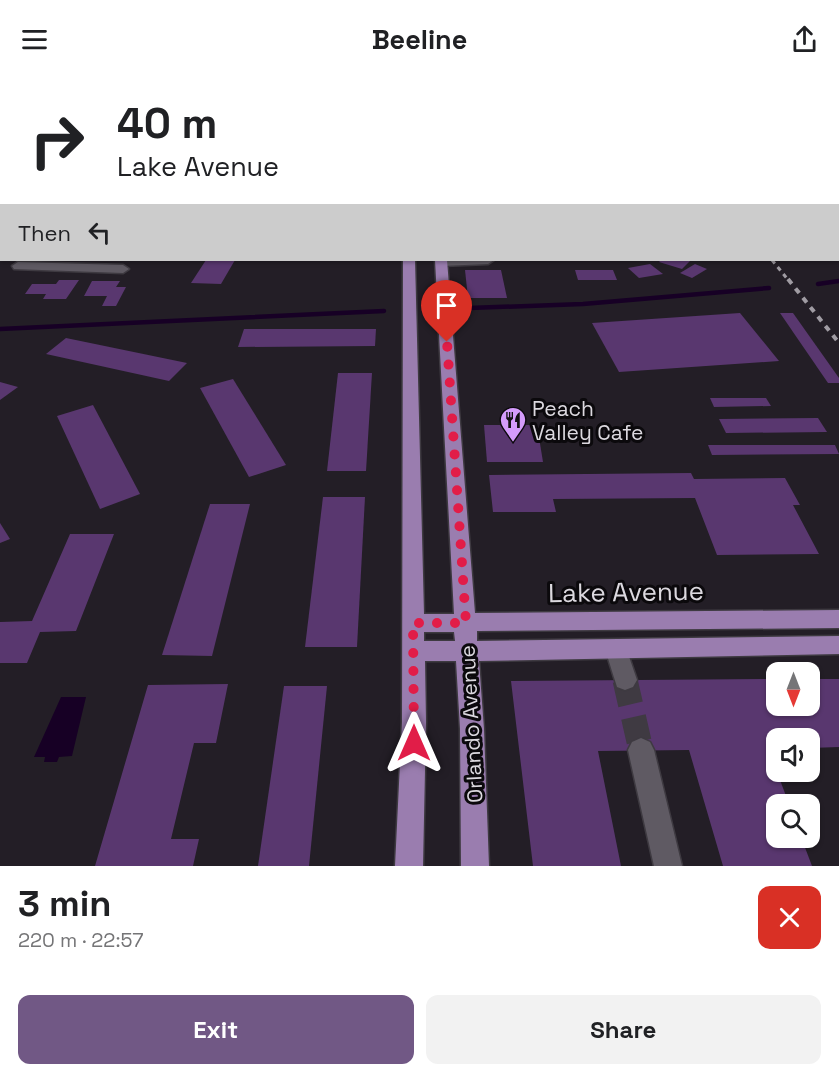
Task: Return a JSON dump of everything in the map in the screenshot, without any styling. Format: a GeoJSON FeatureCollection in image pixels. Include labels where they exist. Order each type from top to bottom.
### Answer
{"type":"FeatureCollection","features":[{"type":"Feature","properties":{"kind":"main road"},"geometry":{"type":"LineString","coordinates":[[409,866],[413,806],[410,261]]}},
{"type":"Feature","properties":{"kind":"main road","name":"Orlando Avenue"},"geometry":{"type":"LineString","coordinates":[[441,261],[472,729],[475,866]]}},
{"type":"Feature","properties":{"kind":"main road","name":"Lake Avenue"},"geometry":{"type":"LineString","coordinates":[[413,623],[839,619]]}},
{"type":"Feature","properties":{"kind":"main road"},"geometry":{"type":"LineString","coordinates":[[413,651],[839,645]]}},
{"type":"Feature","properties":{"kind":"street"},"geometry":{"type":"LineString","coordinates":[[18,266],[71,263],[123,269]]}},
{"type":"Feature","properties":{"kind":"street"},"geometry":{"type":"LineString","coordinates":[[616,649],[625,680]]}},
{"type":"Feature","properties":{"kind":"street"},"geometry":{"type":"LineString","coordinates":[[641,750],[668,866]]}},
{"type":"Feature","properties":{"kind":"shaded area"},"geometry":{"type":"Polygon","coordinates":[[[61,697],[86,697],[72,756],[59,757],[57,762],[44,762],[45,757],[34,757],[61,697]]]}},
{"type":"Feature","properties":{"kind":"building"},"geometry":{"type":"Polygon","coordinates":[[[205,261],[234,261],[221,284],[191,283],[205,261]]]}},
{"type":"Feature","properties":{"kind":"building"},"geometry":{"type":"Polygon","coordinates":[[[660,261],[690,261],[682,269],[660,261]]]}},
{"type":"Feature","properties":{"kind":"building"},"geometry":{"type":"Polygon","coordinates":[[[650,264],[663,274],[639,278],[628,268],[650,264]]]}},
{"type":"Feature","properties":{"kind":"building"},"geometry":{"type":"Polygon","coordinates":[[[695,264],[707,269],[692,278],[680,273],[695,264]]]}},
{"type":"Feature","properties":{"kind":"building"},"geometry":{"type":"Polygon","coordinates":[[[465,270],[501,270],[507,298],[468,298],[465,270]]]}},
{"type":"Feature","properties":{"kind":"building"},"geometry":{"type":"Polygon","coordinates":[[[575,270],[613,270],[617,280],[578,280],[575,270]]]}},
{"type":"Feature","properties":{"kind":"building"},"geometry":{"type":"Polygon","coordinates":[[[59,280],[79,280],[66,299],[43,299],[46,294],[25,294],[32,284],[56,284],[59,280]]]}},
{"type":"Feature","properties":{"kind":"building"},"geometry":{"type":"Polygon","coordinates":[[[92,281],[120,281],[116,287],[126,287],[116,306],[102,306],[107,296],[84,296],[92,281]]]}},
{"type":"Feature","properties":{"kind":"building"},"geometry":{"type":"Polygon","coordinates":[[[740,313],[779,361],[619,372],[592,323],[740,313]]]}},
{"type":"Feature","properties":{"kind":"building"},"geometry":{"type":"Polygon","coordinates":[[[780,313],[793,313],[839,378],[839,383],[828,383],[780,313]]]}},
{"type":"Feature","properties":{"kind":"building"},"geometry":{"type":"Polygon","coordinates":[[[244,329],[376,329],[375,346],[238,347],[244,329]]]}},
{"type":"Feature","properties":{"kind":"building"},"geometry":{"type":"Polygon","coordinates":[[[66,338],[187,363],[169,381],[46,354],[66,338]]]}},
{"type":"Feature","properties":{"kind":"building"},"geometry":{"type":"Polygon","coordinates":[[[338,373],[372,373],[366,471],[327,471],[338,373]]]}},
{"type":"Feature","properties":{"kind":"building"},"geometry":{"type":"Polygon","coordinates":[[[233,379],[286,465],[249,477],[200,388],[233,379]]]}},
{"type":"Feature","properties":{"kind":"building"},"geometry":{"type":"Polygon","coordinates":[[[0,382],[18,387],[0,400],[0,382]]]}},
{"type":"Feature","properties":{"kind":"building"},"geometry":{"type":"Polygon","coordinates":[[[710,398],[766,398],[771,406],[714,407],[710,398]]]}},
{"type":"Feature","properties":{"kind":"building"},"geometry":{"type":"Polygon","coordinates":[[[93,405],[140,494],[100,509],[57,416],[93,405]]]}},
{"type":"Feature","properties":{"kind":"building"},"geometry":{"type":"Polygon","coordinates":[[[818,418],[827,432],[726,433],[719,419],[818,418]]]}},
{"type":"Feature","properties":{"kind":"building"},"geometry":{"type":"Polygon","coordinates":[[[484,425],[537,425],[543,462],[487,462],[484,425]]]}},
{"type":"Feature","properties":{"kind":"building"},"geometry":{"type":"Polygon","coordinates":[[[708,445],[835,445],[839,454],[712,455],[708,445]]]}},
{"type":"Feature","properties":{"kind":"building"},"geometry":{"type":"Polygon","coordinates":[[[691,473],[694,479],[785,478],[800,505],[793,505],[819,554],[717,555],[695,498],[553,499],[556,512],[493,512],[489,475],[691,473]]]}},
{"type":"Feature","properties":{"kind":"building"},"geometry":{"type":"Polygon","coordinates":[[[323,497],[365,497],[357,647],[305,647],[323,497]]]}},
{"type":"Feature","properties":{"kind":"building"},"geometry":{"type":"Polygon","coordinates":[[[210,504],[250,504],[212,656],[162,655],[210,504]]]}},
{"type":"Feature","properties":{"kind":"building"},"geometry":{"type":"Polygon","coordinates":[[[0,523],[10,539],[0,543],[0,523]]]}},
{"type":"Feature","properties":{"kind":"building"},"geometry":{"type":"Polygon","coordinates":[[[70,534],[114,534],[76,631],[40,632],[27,663],[0,663],[0,622],[32,621],[70,534]]]}},
{"type":"Feature","properties":{"kind":"building"},"geometry":{"type":"Polygon","coordinates":[[[766,679],[766,716],[820,716],[820,679],[839,679],[839,747],[820,748],[820,728],[766,728],[766,782],[781,782],[785,794],[766,794],[766,848],[805,848],[812,866],[723,866],[689,750],[598,751],[621,866],[533,866],[511,681],[766,679]]]}},
{"type":"Feature","properties":{"kind":"building"},"geometry":{"type":"Polygon","coordinates":[[[228,684],[216,743],[194,743],[171,839],[199,839],[193,866],[95,866],[148,685],[228,684]]]}},
{"type":"Feature","properties":{"kind":"building"},"geometry":{"type":"Polygon","coordinates":[[[284,686],[327,686],[309,866],[258,866],[284,686]]]}},
{"type":"Feature","properties":{"kind":"waterway"},"geometry":{"type":"LineString","coordinates":[[818,284],[839,281]]}},
{"type":"Feature","properties":{"kind":"waterway"},"geometry":{"type":"LineString","coordinates":[[469,308],[583,304],[769,288]]}},
{"type":"Feature","properties":{"kind":"waterway"},"geometry":{"type":"LineString","coordinates":[[0,329],[384,311]]}},
{"type":"Feature","properties":{"kind":"tunnel"},"geometry":{"type":"LineString","coordinates":[[625,680],[641,750]]}},
{"type":"Feature","properties":{"kind":"railway"},"geometry":{"type":"LineString","coordinates":[[773,261],[789,281]]}},
{"type":"Feature","properties":{"kind":"railway"},"geometry":{"type":"LineString","coordinates":[[788,279],[839,343]]}},
{"type":"Feature","properties":{"kind":"place","name":"Peach Valley Cafe"},"geometry":{"type":"Point","coordinates":[513,443]}},
{"type":"Feature","properties":{"kind":"route"},"geometry":{"type":"LineString","coordinates":[[414,743],[413,623],[466,623],[447,342]]}}]}
